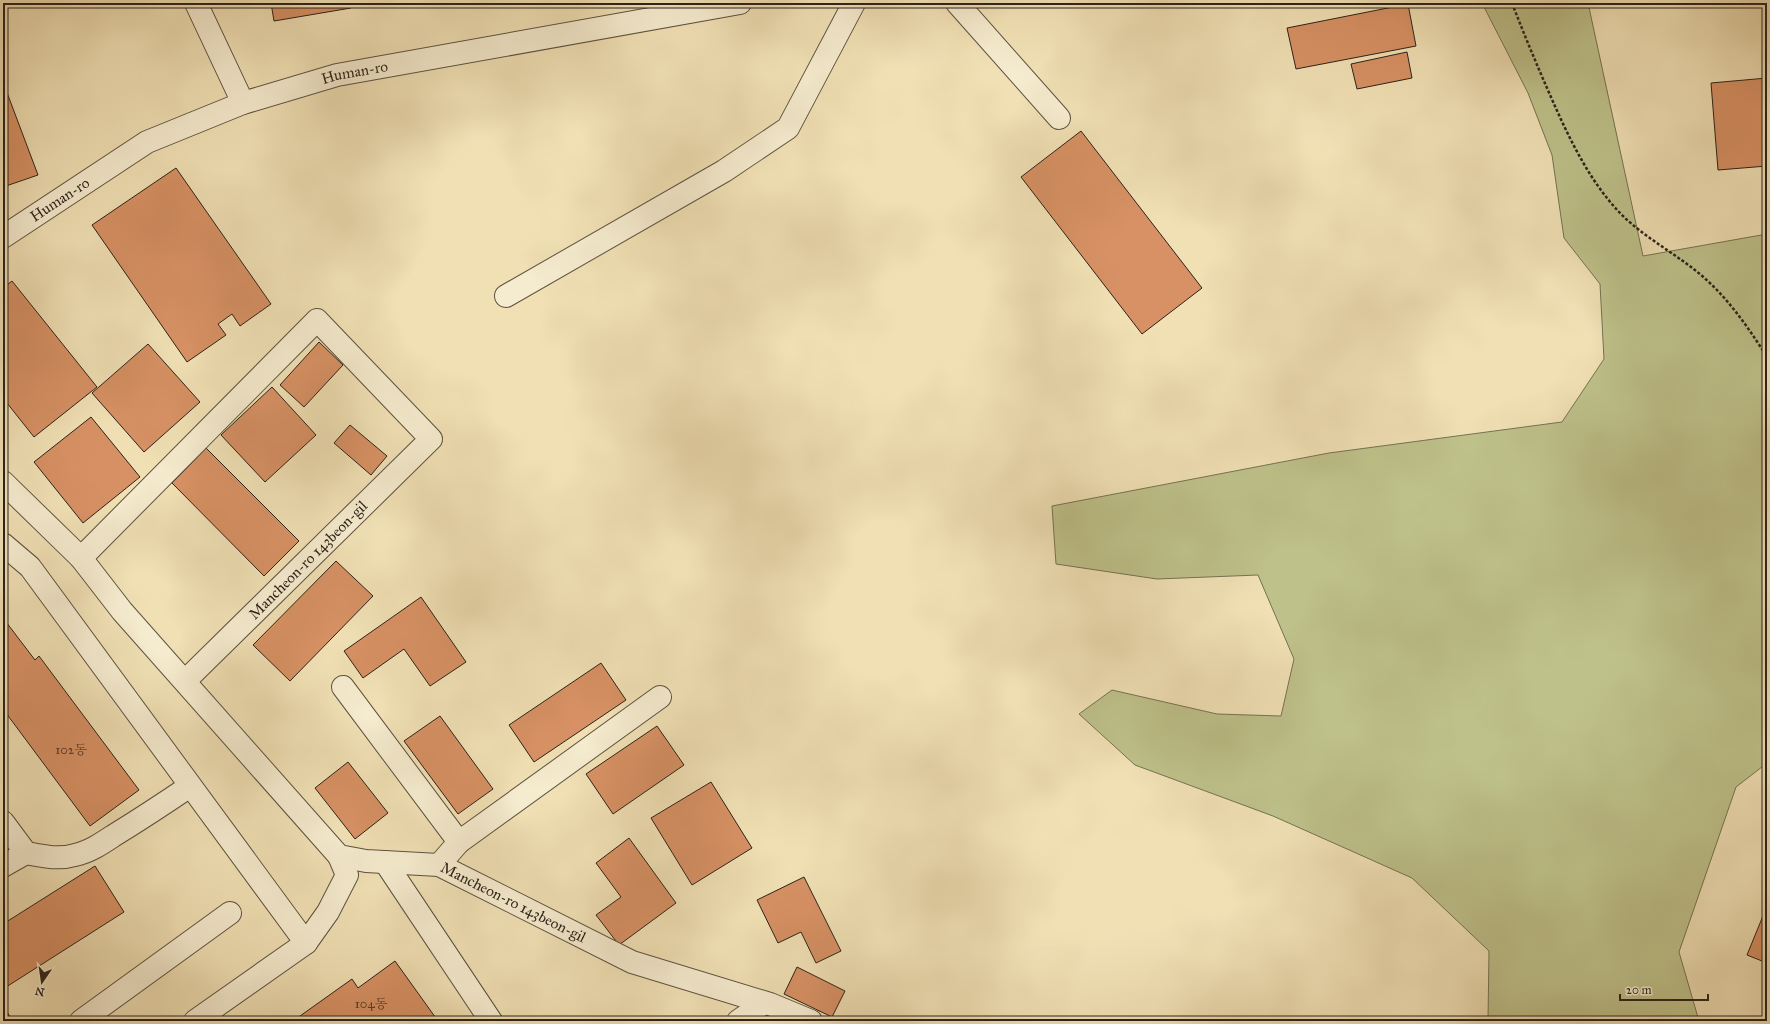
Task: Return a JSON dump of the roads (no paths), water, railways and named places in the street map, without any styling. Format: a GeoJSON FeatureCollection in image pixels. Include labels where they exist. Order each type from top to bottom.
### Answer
{"type":"FeatureCollection","features":[{"type":"Feature","properties":{"kind":"street"},"geometry":{"type":"LineString","coordinates":[[196,3],[243,103]]}},
{"type":"Feature","properties":{"kind":"street","name":"Human-ro"},"geometry":{"type":"LineString","coordinates":[[3,237],[147,142],[243,103],[337,75],[740,3]]}},
{"type":"Feature","properties":{"kind":"street"},"geometry":{"type":"LineString","coordinates":[[506,296],[724,171],[788,128],[854,3]]}},
{"type":"Feature","properties":{"kind":"street"},"geometry":{"type":"LineString","coordinates":[[958,3],[1059,118]]}},
{"type":"Feature","properties":{"kind":"street","name":"Mancheon-ro 143beon-gil"},"geometry":{"type":"LineString","coordinates":[[81,558],[317,320],[431,438],[185,681]]}},
{"type":"Feature","properties":{"kind":"street"},"geometry":{"type":"LineString","coordinates":[[3,482],[81,558],[122,611],[339,856],[347,875],[328,912],[306,943],[195,1021]]}},
{"type":"Feature","properties":{"kind":"street"},"geometry":{"type":"LineString","coordinates":[[3,544],[30,567],[306,943]]}},
{"type":"Feature","properties":{"kind":"street"},"geometry":{"type":"LineString","coordinates":[[343,687],[459,842]]}},
{"type":"Feature","properties":{"kind":"street"},"geometry":{"type":"LineString","coordinates":[[439,865],[459,842],[660,696]]}},
{"type":"Feature","properties":{"kind":"street"},"geometry":{"type":"LineString","coordinates":[[3,866],[26,853],[59,858],[74,856],[88,851],[141,820],[190,786]]}},
{"type":"Feature","properties":{"kind":"street"},"geometry":{"type":"LineString","coordinates":[[3,822],[26,853]]}},
{"type":"Feature","properties":{"kind":"street","name":"Mancheon-ro 143beon-gil"},"geometry":{"type":"LineString","coordinates":[[339,856],[366,861],[439,865],[632,962],[787,1010],[811,1021]]}},
{"type":"Feature","properties":{"kind":"street"},"geometry":{"type":"LineString","coordinates":[[385,862],[491,1021]]}},
{"type":"Feature","properties":{"kind":"street"},"geometry":{"type":"LineString","coordinates":[[81,1021],[230,913]]}},
{"type":"Feature","properties":{"kind":"street"},"geometry":{"type":"LineString","coordinates":[[738,1021],[764,1003]]}}]}
